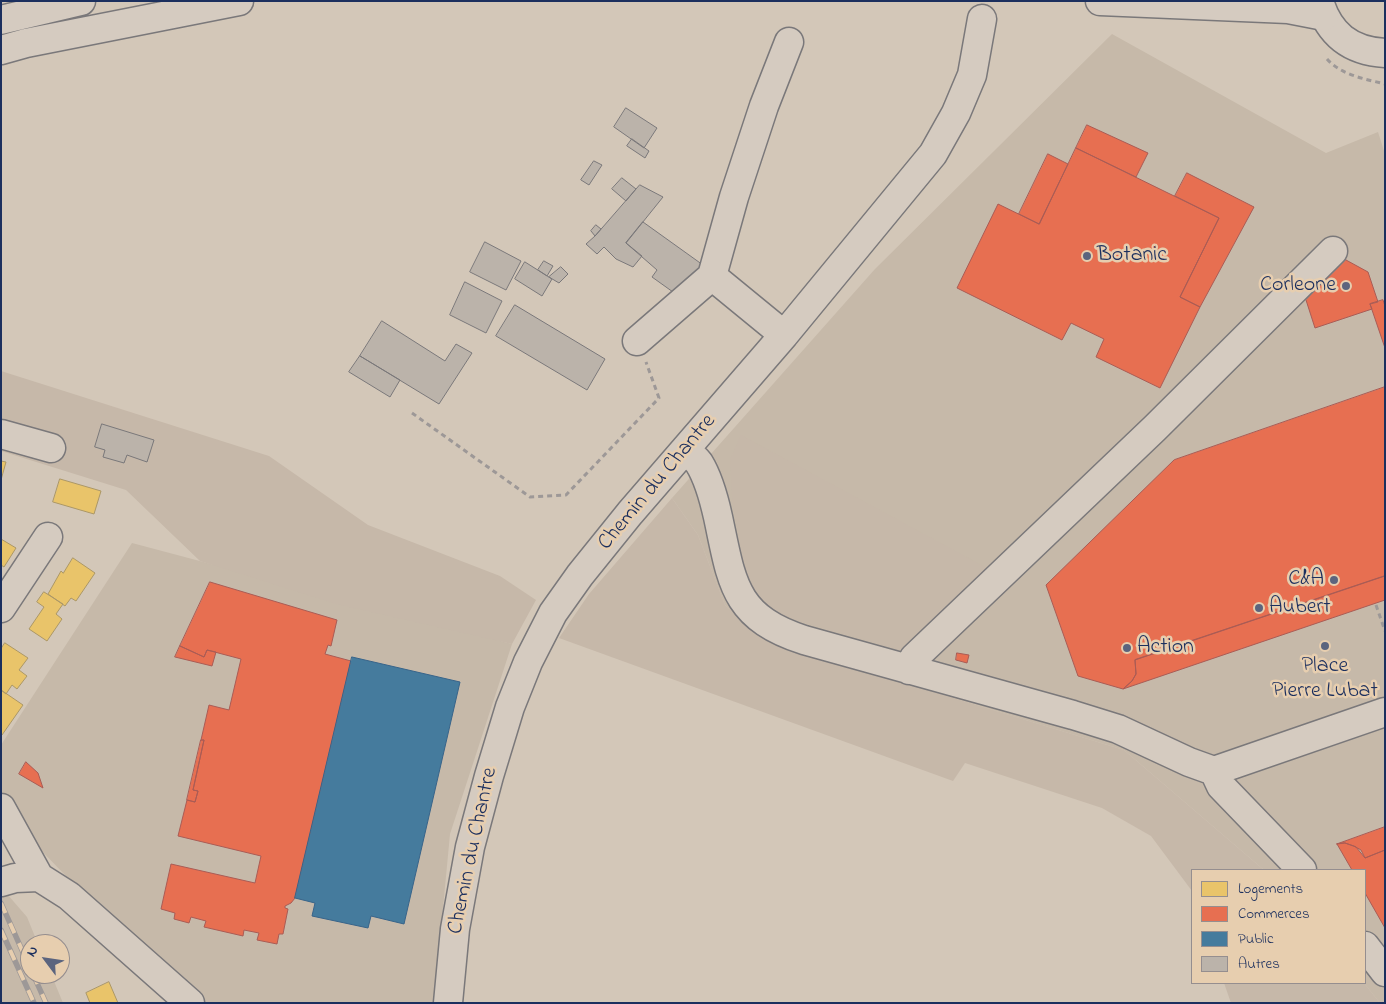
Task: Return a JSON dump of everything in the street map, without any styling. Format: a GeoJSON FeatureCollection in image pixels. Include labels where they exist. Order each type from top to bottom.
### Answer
{"type":"FeatureCollection","features":[{"type":"Feature","properties":{"kind":"main road"},"geometry":{"type":"LineString","coordinates":[[1,20],[81,1]]}},
{"type":"Feature","properties":{"kind":"main road"},"geometry":{"type":"LineString","coordinates":[[1,50],[26,43],[239,1]]}},
{"type":"Feature","properties":{"kind":"main road"},"geometry":{"type":"LineString","coordinates":[[1100,1],[1321,9],[1332,29],[1344,40],[1357,48],[1372,53],[1385,53]]}},
{"type":"Feature","properties":{"kind":"main road","name":"Chemin du Chantre"},"geometry":{"type":"LineString","coordinates":[[448,1003],[455,929],[470,847],[489,776],[505,724],[528,662],[553,613],[580,575],[630,513],[784,334],[933,154],[956,113],[972,75],[982,18]]}},
{"type":"Feature","properties":{"kind":"main road"},"geometry":{"type":"LineString","coordinates":[[637,341],[712,276],[734,197],[764,106],[789,42]]}},
{"type":"Feature","properties":{"kind":"main road"},"geometry":{"type":"LineString","coordinates":[[909,670],[914,658],[1149,434],[1333,251]]}},
{"type":"Feature","properties":{"kind":"main road"},"geometry":{"type":"LineString","coordinates":[[712,276],[784,334]]}},
{"type":"Feature","properties":{"kind":"main road"},"geometry":{"type":"LineString","coordinates":[[1,434],[51,448]]}},
{"type":"Feature","properties":{"kind":"main road"},"geometry":{"type":"LineString","coordinates":[[686,449],[699,463],[708,481],[716,505],[729,572],[735,589],[744,603],[757,617],[772,628],[787,635],[1118,729],[1189,762],[1214,771],[1385,712]]}},
{"type":"Feature","properties":{"kind":"main road"},"geometry":{"type":"LineString","coordinates":[[1,608],[48,537]]}},
{"type":"Feature","properties":{"kind":"main road"},"geometry":{"type":"LineString","coordinates":[[1214,771],[1221,786],[1301,869]]}},
{"type":"Feature","properties":{"kind":"main road"},"geometry":{"type":"LineString","coordinates":[[1,808],[39,877],[68,896],[190,1003]]}},
{"type":"Feature","properties":{"kind":"main road"},"geometry":{"type":"LineString","coordinates":[[1,882],[16,878],[39,877]]}},
{"type":"Feature","properties":{"kind":"main road"},"geometry":{"type":"LineString","coordinates":[[1366,947],[1385,972]]}},
{"type":"Feature","properties":{"kind":"path"},"geometry":{"type":"LineString","coordinates":[[412,413],[530,497],[566,495],[659,398],[637,341]]}},
{"type":"Feature","properties":{"kind":"path"},"geometry":{"type":"LineString","coordinates":[[1376,605],[1385,631]]}},
{"type":"Feature","properties":{"kind":"shaded area"},"geometry":{"type":"Polygon","coordinates":[[[1112,34],[1326,153],[1378,132],[1385,154],[1385,1003],[1380,1003],[1365,984],[1366,869],[1263,869],[1124,750],[767,641],[725,605],[698,535],[672,498],[875,269],[1112,34]]]}},
{"type":"Feature","properties":{"kind":"shaded area"},"geometry":{"type":"Polygon","coordinates":[[[1,371],[269,456],[368,525],[500,576],[536,600],[512,644],[336,604],[200,561],[126,490],[1,451],[1,371]]]}},
{"type":"Feature","properties":{"kind":"shaded area"},"geometry":{"type":"Polygon","coordinates":[[[741,435],[987,568],[899,650],[795,620],[768,609],[754,590],[745,572],[732,498],[730,460],[741,435]]]}},
{"type":"Feature","properties":{"kind":"shaded area"},"geometry":{"type":"Polygon","coordinates":[[[672,498],[698,535],[725,605],[767,641],[1124,750],[1263,869],[1191,869],[1191,890],[1151,836],[1102,808],[965,763],[953,781],[559,638],[589,594],[672,498]]]}},
{"type":"Feature","properties":{"kind":"shaded area"},"geometry":{"type":"Polygon","coordinates":[[[132,543],[512,644],[450,834],[434,1003],[202,1003],[65,875],[35,844],[1,794],[1,745],[132,543]]]}},
{"type":"Feature","properties":{"kind":"shaded area"},"geometry":{"type":"Polygon","coordinates":[[[1,887],[27,917],[34,934],[20,934],[20,984],[55,984],[63,1003],[1,1003],[1,887]]]}},
{"type":"Feature","properties":{"kind":"shaded area"},"geometry":{"type":"Polygon","coordinates":[[[1224,984],[1365,984],[1380,1003],[1231,1003],[1224,984]]]}},
{"type":"Feature","properties":{"kind":"building: Logements"},"geometry":{"type":"Polygon","coordinates":[[[1,461],[6,462],[1,480],[1,461]]]}},
{"type":"Feature","properties":{"kind":"building: Logements"},"geometry":{"type":"Polygon","coordinates":[[[60,479],[101,491],[94,514],[53,502],[60,479]]]}},
{"type":"Feature","properties":{"kind":"building: Logements"},"geometry":{"type":"Polygon","coordinates":[[[1,539],[16,548],[4,567],[1,565],[1,539]]]}},
{"type":"Feature","properties":{"kind":"building: Logements"},"geometry":{"type":"Polygon","coordinates":[[[73,558],[95,573],[76,601],[71,598],[65,606],[48,594],[61,571],[63,573],[73,558]]]}},
{"type":"Feature","properties":{"kind":"building: Logements"},"geometry":{"type":"Polygon","coordinates":[[[44,592],[63,604],[56,614],[62,619],[47,641],[29,629],[44,607],[37,602],[44,592]]]}},
{"type":"Feature","properties":{"kind":"building: Logements"},"geometry":{"type":"Polygon","coordinates":[[[5,643],[28,658],[19,670],[27,676],[17,689],[12,685],[6,694],[1,690],[1,649],[5,643]]]}},
{"type":"Feature","properties":{"kind":"building: Logements"},"geometry":{"type":"Polygon","coordinates":[[[1,690],[23,705],[2,735],[1,735],[1,690]]]}},
{"type":"Feature","properties":{"kind":"building: Logements"},"geometry":{"type":"Polygon","coordinates":[[[109,982],[118,1003],[90,1003],[86,993],[109,982]]]}},
{"type":"Feature","properties":{"kind":"building: Commerces"},"geometry":{"type":"Polygon","coordinates":[[[1087,125],[1148,153],[1136,177],[1076,148],[1087,125]]]}},
{"type":"Feature","properties":{"kind":"building: Commerces","name":"Botanic"},"geometry":{"type":"Polygon","coordinates":[[[1076,148],[1219,218],[1180,297],[1200,307],[1160,388],[1096,357],[1104,339],[1071,323],[1062,340],[957,288],[998,204],[1039,224],[1076,148]]]}},
{"type":"Feature","properties":{"kind":"building: Commerces"},"geometry":{"type":"Polygon","coordinates":[[[1048,154],[1068,164],[1039,224],[1019,214],[1048,154]]]}},
{"type":"Feature","properties":{"kind":"building: Commerces"},"geometry":{"type":"Polygon","coordinates":[[[1187,173],[1254,207],[1200,307],[1180,297],[1219,218],[1175,196],[1187,173]]]}},
{"type":"Feature","properties":{"kind":"building: Commerces","name":"Corleone"},"geometry":{"type":"Polygon","coordinates":[[[1346,260],[1368,272],[1378,302],[1370,304],[1372,309],[1315,328],[1306,300],[1346,260]]]}},
{"type":"Feature","properties":{"kind":"building: Commerces"},"geometry":{"type":"Polygon","coordinates":[[[1383,300],[1385,306],[1385,348],[1370,304],[1383,300]]]}},
{"type":"Feature","properties":{"kind":"building: Commerces"},"geometry":{"type":"Polygon","coordinates":[[[1385,387],[1385,576],[1135,660],[1136,674],[1132,681],[1123,689],[1078,676],[1046,585],[1174,460],[1385,387]]]}},
{"type":"Feature","properties":{"kind":"building: Commerces"},"geometry":{"type":"Polygon","coordinates":[[[1385,576],[1385,600],[1123,689],[1132,681],[1136,674],[1135,660],[1385,576]]]}},
{"type":"Feature","properties":{"kind":"building: Commerces"},"geometry":{"type":"Polygon","coordinates":[[[210,582],[337,620],[331,646],[328,645],[325,654],[351,661],[295,898],[285,906],[288,909],[283,934],[279,934],[277,944],[257,940],[259,933],[244,930],[243,936],[204,927],[206,921],[191,917],[189,923],[174,919],[175,913],[161,909],[171,864],[255,883],[261,856],[178,836],[187,800],[195,802],[198,791],[193,790],[204,740],[201,740],[209,705],[229,710],[241,659],[207,650],[204,657],[180,646],[210,582]]]}},
{"type":"Feature","properties":{"kind":"building: Commerces"},"geometry":{"type":"Polygon","coordinates":[[[180,646],[204,657],[207,650],[216,652],[212,666],[175,657],[180,646]]]}},
{"type":"Feature","properties":{"kind":"building: Commerces"},"geometry":{"type":"Polygon","coordinates":[[[957,653],[969,655],[967,663],[956,660],[957,653]]]}},
{"type":"Feature","properties":{"kind":"building: Commerces"},"geometry":{"type":"Polygon","coordinates":[[[201,740],[204,740],[193,790],[198,791],[195,802],[187,800],[201,740]]]}},
{"type":"Feature","properties":{"kind":"building: Commerces"},"geometry":{"type":"Polygon","coordinates":[[[26,762],[38,773],[43,788],[19,774],[26,762]]]}},
{"type":"Feature","properties":{"kind":"building: Commerces"},"geometry":{"type":"Polygon","coordinates":[[[1385,827],[1385,850],[1365,858],[1361,850],[1354,846],[1345,843],[1337,844],[1385,827]]]}},
{"type":"Feature","properties":{"kind":"building: Commerces"},"geometry":{"type":"Polygon","coordinates":[[[1345,843],[1356,847],[1365,858],[1385,850],[1385,928],[1366,895],[1366,869],[1351,869],[1337,844],[1345,843]]]}},
{"type":"Feature","properties":{"kind":"building: Public"},"geometry":{"type":"Polygon","coordinates":[[[352,657],[460,682],[404,924],[371,916],[368,928],[312,916],[315,903],[295,898],[352,657]]]}},
{"type":"Feature","properties":{"kind":"building: Autres"},"geometry":{"type":"Polygon","coordinates":[[[626,108],[657,128],[644,148],[614,127],[626,108]]]}},
{"type":"Feature","properties":{"kind":"building: Autres"},"geometry":{"type":"Polygon","coordinates":[[[632,139],[649,151],[645,158],[627,146],[632,139]]]}},
{"type":"Feature","properties":{"kind":"building: Autres"},"geometry":{"type":"Polygon","coordinates":[[[594,161],[602,165],[589,185],[581,180],[594,161]]]}},
{"type":"Feature","properties":{"kind":"building: Autres"},"geometry":{"type":"Polygon","coordinates":[[[622,178],[636,189],[626,201],[612,189],[622,178]]]}},
{"type":"Feature","properties":{"kind":"building: Autres"},"geometry":{"type":"Polygon","coordinates":[[[640,185],[663,197],[626,243],[642,256],[633,267],[616,259],[604,247],[597,254],[586,244],[640,185]]]}},
{"type":"Feature","properties":{"kind":"building: Autres"},"geometry":{"type":"Polygon","coordinates":[[[643,222],[703,265],[680,297],[652,277],[657,270],[626,243],[643,222]]]}},
{"type":"Feature","properties":{"kind":"building: Autres"},"geometry":{"type":"Polygon","coordinates":[[[596,225],[601,229],[595,236],[591,231],[596,225]]]}},
{"type":"Feature","properties":{"kind":"building: Autres"},"geometry":{"type":"Polygon","coordinates":[[[485,242],[521,261],[506,290],[470,272],[485,242]]]}},
{"type":"Feature","properties":{"kind":"building: Autres"},"geometry":{"type":"Polygon","coordinates":[[[544,261],[553,266],[547,276],[538,270],[544,261]]]}},
{"type":"Feature","properties":{"kind":"building: Autres"},"geometry":{"type":"Polygon","coordinates":[[[525,262],[552,279],[542,296],[515,279],[525,262]]]}},
{"type":"Feature","properties":{"kind":"building: Autres"},"geometry":{"type":"Polygon","coordinates":[[[561,267],[568,274],[559,283],[549,277],[561,267]]]}},
{"type":"Feature","properties":{"kind":"building: Autres"},"geometry":{"type":"Polygon","coordinates":[[[465,282],[502,301],[486,333],[450,315],[465,282]]]}},
{"type":"Feature","properties":{"kind":"building: Autres"},"geometry":{"type":"Polygon","coordinates":[[[515,305],[605,359],[587,390],[496,336],[515,305]]]}},
{"type":"Feature","properties":{"kind":"building: Autres"},"geometry":{"type":"Polygon","coordinates":[[[382,321],[445,361],[456,344],[472,353],[439,404],[360,356],[382,321]]]}},
{"type":"Feature","properties":{"kind":"building: Autres"},"geometry":{"type":"Polygon","coordinates":[[[360,356],[400,380],[390,397],[349,372],[360,356]]]}},
{"type":"Feature","properties":{"kind":"building: Autres"},"geometry":{"type":"Polygon","coordinates":[[[102,424],[154,440],[147,462],[127,455],[124,463],[103,457],[105,450],[95,447],[102,424]]]}},
{"type":"Feature","properties":{"kind":"railway"},"geometry":{"type":"LineString","coordinates":[[1,903],[20,946]]}},
{"type":"Feature","properties":{"kind":"railway"},"geometry":{"type":"LineString","coordinates":[[1,930],[34,1003]]}},
{"type":"Feature","properties":{"kind":"railway"},"geometry":{"type":"LineString","coordinates":[[37,984],[46,1003]]}},
{"type":"Feature","properties":{"kind":"place","name":"Botanic"},"geometry":{"type":"Point","coordinates":[1087,256]}},
{"type":"Feature","properties":{"kind":"place","name":"Corleone"},"geometry":{"type":"Point","coordinates":[1346,286]}},
{"type":"Feature","properties":{"kind":"place","name":"C&A"},"geometry":{"type":"Point","coordinates":[1334,580]}},
{"type":"Feature","properties":{"kind":"place","name":"Aubert"},"geometry":{"type":"Point","coordinates":[1259,608]}},
{"type":"Feature","properties":{"kind":"place","name":"Place Pierre Lubat"},"geometry":{"type":"Point","coordinates":[1325,646]}},
{"type":"Feature","properties":{"kind":"place","name":"Action"},"geometry":{"type":"Point","coordinates":[1127,648]}}]}
